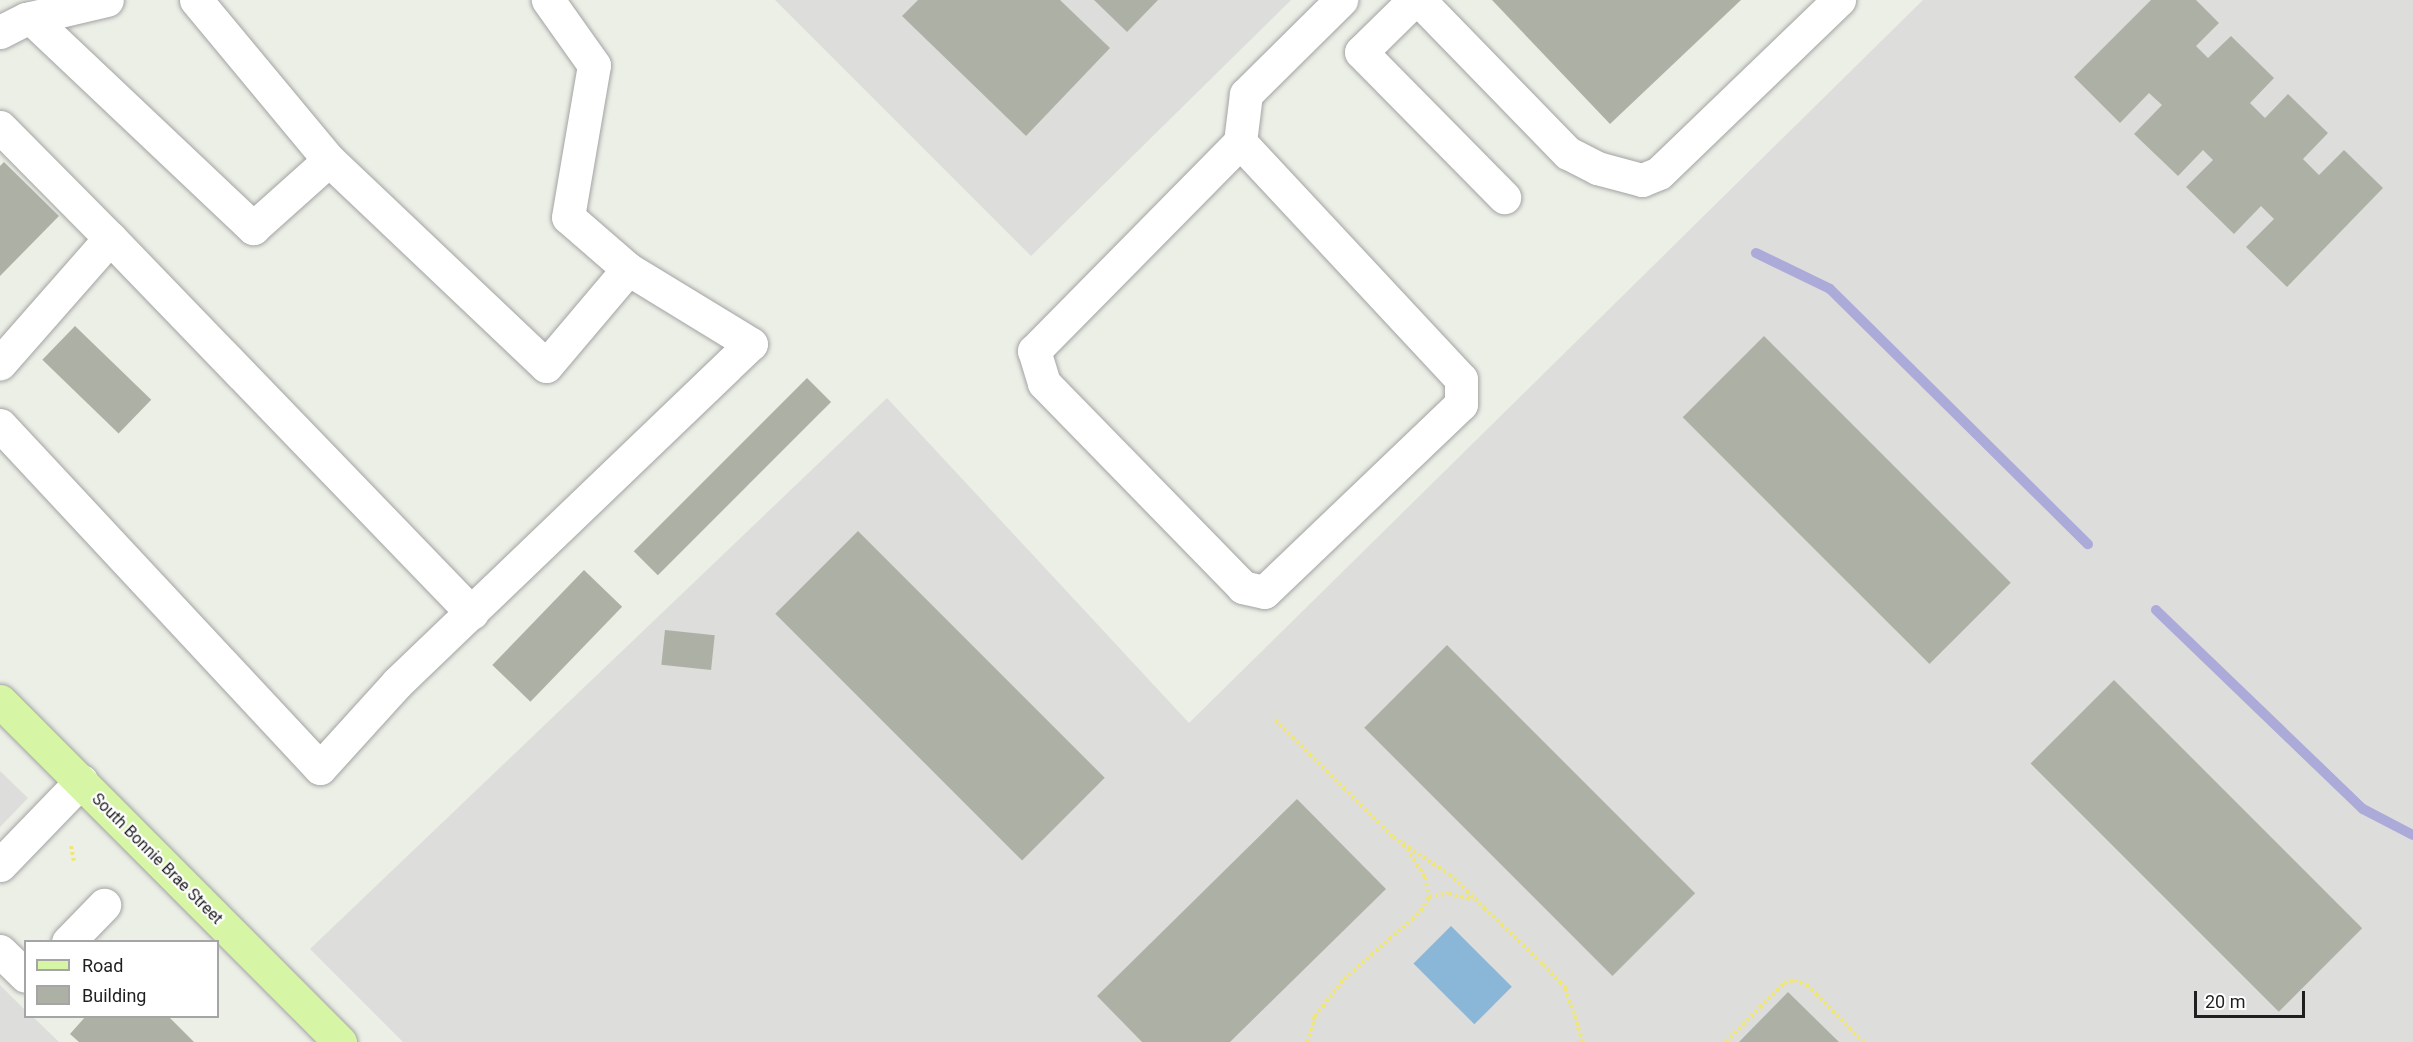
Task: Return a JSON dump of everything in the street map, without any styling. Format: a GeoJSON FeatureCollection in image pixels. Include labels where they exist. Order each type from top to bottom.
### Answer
{"type":"FeatureCollection","features":[{"type":"Feature","properties":{"kind":"main road","name":"South Bonnie Brae Street"},"geometry":{"type":"LineString","coordinates":[[0,701],[339,1042]]}},
{"type":"Feature","properties":{"kind":"street"},"geometry":{"type":"LineString","coordinates":[[0,32],[31,18],[107,0]]}},
{"type":"Feature","properties":{"kind":"street"},"geometry":{"type":"LineString","coordinates":[[196,0],[329,160],[546,366],[628,269]]}},
{"type":"Feature","properties":{"kind":"street"},"geometry":{"type":"LineString","coordinates":[[0,425],[320,768],[397,683],[752,344],[628,269],[568,217],[594,65],[548,0]]}},
{"type":"Feature","properties":{"kind":"street"},"geometry":{"type":"LineString","coordinates":[[1240,142],[1461,379],[1461,404],[1264,592],[1243,587],[1044,383],[1034,351],[1240,142],[1246,94],[1341,0]]}},
{"type":"Feature","properties":{"kind":"street"},"geometry":{"type":"LineString","coordinates":[[1414,0],[1361,52],[1504,197]]}},
{"type":"Feature","properties":{"kind":"street"},"geometry":{"type":"LineString","coordinates":[[1419,0],[1568,153],[1597,168],[1642,180],[1659,173],[1839,0]]}},
{"type":"Feature","properties":{"kind":"street"},"geometry":{"type":"LineString","coordinates":[[31,18],[253,228],[329,160]]}},
{"type":"Feature","properties":{"kind":"street"},"geometry":{"type":"LineString","coordinates":[[0,127],[472,612]]}},
{"type":"Feature","properties":{"kind":"street"},"geometry":{"type":"LineString","coordinates":[[0,363],[110,238]]}},
{"type":"Feature","properties":{"kind":"street"},"geometry":{"type":"LineString","coordinates":[[0,865],[81,781]]}},
{"type":"Feature","properties":{"kind":"street"},"geometry":{"type":"LineString","coordinates":[[70,940],[104,905]]}},
{"type":"Feature","properties":{"kind":"street"},"geometry":{"type":"LineString","coordinates":[[0,951],[24,974]]}},
{"type":"Feature","properties":{"kind":"path"},"geometry":{"type":"LineString","coordinates":[[1275,720],[1401,842],[1449,874],[1564,988],[1583,1042]]}},
{"type":"Feature","properties":{"kind":"path"},"geometry":{"type":"LineString","coordinates":[[1401,842],[1425,877],[1429,897]]}},
{"type":"Feature","properties":{"kind":"path"},"geometry":{"type":"LineString","coordinates":[[71,846],[74,861]]}},
{"type":"Feature","properties":{"kind":"path"},"geometry":{"type":"LineString","coordinates":[[1307,1042],[1315,1016],[1344,979],[1415,916],[1429,897],[1449,893],[1476,900]]}},
{"type":"Feature","properties":{"kind":"path"},"geometry":{"type":"LineString","coordinates":[[1726,1042],[1784,983],[1794,980],[1807,985],[1863,1042]]}},
{"type":"Feature","properties":{"kind":"shaded area"},"geometry":{"type":"Polygon","coordinates":[[[775,0],[1291,0],[1031,256],[775,0]]]}},
{"type":"Feature","properties":{"kind":"shaded area"},"geometry":{"type":"Polygon","coordinates":[[[1923,0],[2413,0],[2413,1042],[403,1042],[310,949],[887,398],[1189,723],[1923,0]]]}},
{"type":"Feature","properties":{"kind":"shaded area"},"geometry":{"type":"Polygon","coordinates":[[[0,771],[28,798],[0,827],[0,771]]]}},
{"type":"Feature","properties":{"kind":"shaded area"},"geometry":{"type":"Polygon","coordinates":[[[1451,926],[1512,987],[1474,1024],[1414,963],[1451,926]]]}},
{"type":"Feature","properties":{"kind":"shaded area"},"geometry":{"type":"Polygon","coordinates":[[[0,985],[24,1009],[24,1018],[34,1018],[59,1042],[0,1042],[0,985]]]}},
{"type":"Feature","properties":{"kind":"building"},"geometry":{"type":"Polygon","coordinates":[[[918,0],[1060,0],[1110,48],[1026,136],[902,16],[918,0]]]}},
{"type":"Feature","properties":{"kind":"building"},"geometry":{"type":"Polygon","coordinates":[[[1094,0],[1158,0],[1127,32],[1094,0]]]}},
{"type":"Feature","properties":{"kind":"building"},"geometry":{"type":"Polygon","coordinates":[[[1492,0],[1741,0],[1610,124],[1492,0]]]}},
{"type":"Feature","properties":{"kind":"building"},"geometry":{"type":"Polygon","coordinates":[[[2151,0],[2196,0],[2219,23],[2196,46],[2208,58],[2231,36],[2274,78],[2250,103],[2265,118],[2288,94],[2328,133],[2303,159],[2319,175],[2344,150],[2383,188],[2287,287],[2246,247],[2274,219],[2261,206],[2234,234],[2186,187],[2213,160],[2203,150],[2178,176],[2134,134],[2162,105],[2149,93],[2120,123],[2074,77],[2151,0]]]}},
{"type":"Feature","properties":{"kind":"building"},"geometry":{"type":"Polygon","coordinates":[[[4,162],[59,216],[0,276],[0,166],[4,162]]]}},
{"type":"Feature","properties":{"kind":"building"},"geometry":{"type":"Polygon","coordinates":[[[75,326],[151,400],[119,433],[42,360],[75,326]]]}},
{"type":"Feature","properties":{"kind":"building"},"geometry":{"type":"Polygon","coordinates":[[[1764,336],[2011,583],[1929,664],[1683,417],[1764,336]]]}},
{"type":"Feature","properties":{"kind":"building"},"geometry":{"type":"Polygon","coordinates":[[[807,378],[831,402],[658,575],[634,551],[807,378]]]}},
{"type":"Feature","properties":{"kind":"building"},"geometry":{"type":"Polygon","coordinates":[[[858,531],[1105,778],[1022,861],[775,614],[858,531]]]}},
{"type":"Feature","properties":{"kind":"building"},"geometry":{"type":"Polygon","coordinates":[[[584,570],[622,607],[530,702],[492,665],[584,570]]]}},
{"type":"Feature","properties":{"kind":"building"},"geometry":{"type":"Polygon","coordinates":[[[665,630],[715,635],[711,670],[661,665],[665,630]]]}},
{"type":"Feature","properties":{"kind":"building"},"geometry":{"type":"Polygon","coordinates":[[[1447,645],[1695,893],[1612,976],[1364,728],[1447,645]]]}},
{"type":"Feature","properties":{"kind":"building"},"geometry":{"type":"Polygon","coordinates":[[[2114,680],[2362,928],[2279,1012],[2031,763],[2114,680]]]}},
{"type":"Feature","properties":{"kind":"building"},"geometry":{"type":"Polygon","coordinates":[[[1297,799],[1386,889],[1230,1042],[1142,1042],[1097,996],[1297,799]]]}},
{"type":"Feature","properties":{"kind":"building"},"geometry":{"type":"Polygon","coordinates":[[[1788,992],[1839,1042],[1739,1042],[1788,992]]]}},
{"type":"Feature","properties":{"kind":"building"},"geometry":{"type":"Polygon","coordinates":[[[84,1018],[170,1018],[194,1042],[79,1042],[70,1034],[84,1018]]]}},
{"type":"Feature","properties":{"kind":"waterway"},"geometry":{"type":"LineString","coordinates":[[1756,253],[1830,289],[2088,544]]}},
{"type":"Feature","properties":{"kind":"waterway"},"geometry":{"type":"LineString","coordinates":[[2156,610],[2363,809],[2413,835]]}}]}
